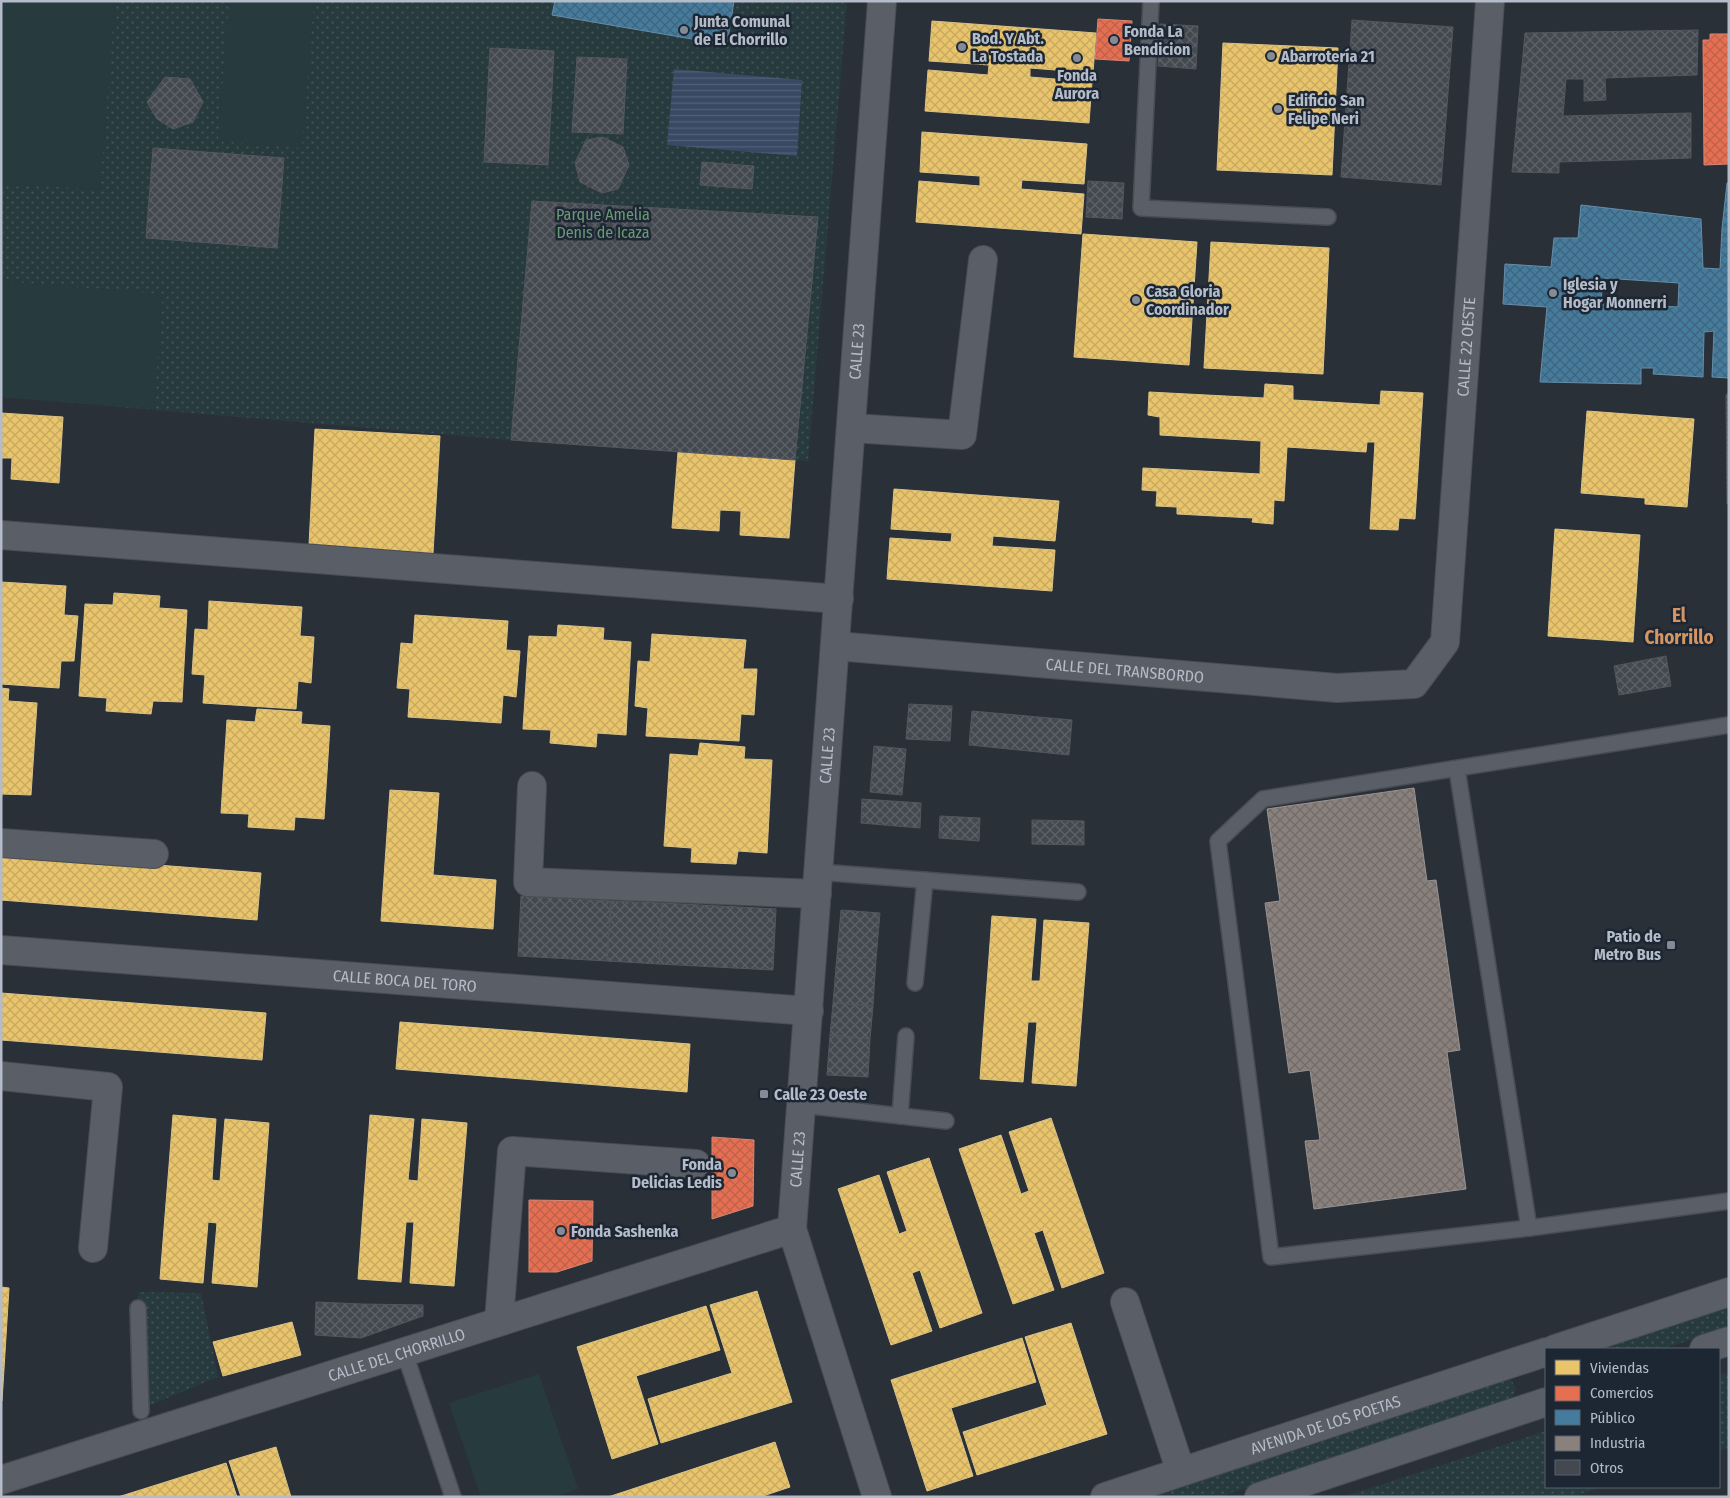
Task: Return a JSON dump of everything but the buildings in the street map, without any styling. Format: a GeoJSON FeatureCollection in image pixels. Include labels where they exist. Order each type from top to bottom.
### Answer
{"type":"FeatureCollection","features":[{"type":"Feature","properties":{"kind":"street","name":"CALLE 23"},"geometry":{"type":"LineString","coordinates":[[877,1497],[792,1229],[882,1]]}},
{"type":"Feature","properties":{"kind":"street","name":"CALLE 22 OESTE"},"geometry":{"type":"LineString","coordinates":[[1414,684],[1445,642],[1490,1]]}},
{"type":"Feature","properties":{"kind":"street"},"geometry":{"type":"LineString","coordinates":[[852,428],[962,435],[983,260]]}},
{"type":"Feature","properties":{"kind":"street"},"geometry":{"type":"LineString","coordinates":[[1,534],[144,547],[599,579],[839,599]]}},
{"type":"Feature","properties":{"kind":"street","name":"CALLE DEL TRANSBORDO"},"geometry":{"type":"LineString","coordinates":[[836,646],[1337,688],[1414,684]]}},
{"type":"Feature","properties":{"kind":"street"},"geometry":{"type":"LineString","coordinates":[[532,786],[528,882],[818,883]]}},
{"type":"Feature","properties":{"kind":"street"},"geometry":{"type":"LineString","coordinates":[[1,843],[154,854]]}},
{"type":"Feature","properties":{"kind":"street","name":"CALLE BOCA DEL TORO"},"geometry":{"type":"LineString","coordinates":[[1,950],[809,1011]]}},
{"type":"Feature","properties":{"kind":"street"},"geometry":{"type":"LineString","coordinates":[[1,1076],[108,1087],[93,1248]]}},
{"type":"Feature","properties":{"kind":"street"},"geometry":{"type":"LineString","coordinates":[[498,1321],[512,1151],[696,1164]]}},
{"type":"Feature","properties":{"kind":"street","name":"CALLE DEL CHORRILLO"},"geometry":{"type":"LineString","coordinates":[[1,1480],[792,1229]]}},
{"type":"Feature","properties":{"kind":"street","name":"AVENIDA DE LOS POETAS"},"geometry":{"type":"LineString","coordinates":[[1560,1348],[1729,1292]]}},
{"type":"Feature","properties":{"kind":"street"},"geometry":{"type":"LineString","coordinates":[[1124,1302],[1180,1472]]}},
{"type":"Feature","properties":{"kind":"street"},"geometry":{"type":"LineString","coordinates":[[1707,1348],[1729,1341]]}},
{"type":"Feature","properties":{"kind":"street","name":"AVENIDA DE LOS POETAS"},"geometry":{"type":"LineString","coordinates":[[1104,1497],[1545,1353]]}},
{"type":"Feature","properties":{"kind":"street"},"geometry":{"type":"LineString","coordinates":[[1259,1497],[1545,1402]]}},
{"type":"Feature","properties":{"kind":"lane"},"geometry":{"type":"LineString","coordinates":[[1152,1],[1141,208],[1328,217]]}},
{"type":"Feature","properties":{"kind":"lane"},"geometry":{"type":"LineString","coordinates":[[1729,725],[1263,799],[1218,841],[1271,1257],[1529,1228],[1729,1201]]}},
{"type":"Feature","properties":{"kind":"lane"},"geometry":{"type":"LineString","coordinates":[[1457,769],[1529,1228]]}},
{"type":"Feature","properties":{"kind":"lane"},"geometry":{"type":"LineString","coordinates":[[818,883],[925,880],[1078,892]]}},
{"type":"Feature","properties":{"kind":"lane"},"geometry":{"type":"LineString","coordinates":[[916,984],[925,880]]}},
{"type":"Feature","properties":{"kind":"lane"},"geometry":{"type":"LineString","coordinates":[[900,1116],[906,1036]]}},
{"type":"Feature","properties":{"kind":"lane"},"geometry":{"type":"LineString","coordinates":[[802,1105],[946,1120]]}},
{"type":"Feature","properties":{"kind":"lane"},"geometry":{"type":"LineString","coordinates":[[138,1308],[140,1411]]}},
{"type":"Feature","properties":{"kind":"lane"},"geometry":{"type":"LineString","coordinates":[[404,1351],[453,1497]]}},
{"type":"Feature","properties":{"kind":"green space","name":"Parque Amelia Denis de Icaza"},"geometry":{"type":"Polygon","coordinates":[[[1,1],[847,1],[808,461],[511,440],[1,397],[1,1]]]}},
{"type":"Feature","properties":{"kind":"green space"},"geometry":{"type":"Polygon","coordinates":[[[1,1],[115,1],[100,190],[1,183],[1,1]]]}},
{"type":"Feature","properties":{"kind":"green space"},"geometry":{"type":"Polygon","coordinates":[[[229,1],[314,1],[302,148],[218,141],[229,1]]]}},
{"type":"Feature","properties":{"kind":"green space"},"geometry":{"type":"Polygon","coordinates":[[[1,281],[163,294],[154,409],[1,397],[1,281]]]}},
{"type":"Feature","properties":{"kind":"green space"},"geometry":{"type":"Polygon","coordinates":[[[138,1292],[201,1293],[218,1377],[141,1409],[138,1292]]]}},
{"type":"Feature","properties":{"kind":"green space"},"geometry":{"type":"Polygon","coordinates":[[[1729,1302],[1729,1328],[1665,1348],[1584,1348],[1729,1302]]]}},
{"type":"Feature","properties":{"kind":"green space"},"geometry":{"type":"Polygon","coordinates":[[[1729,1372],[1729,1448],[1720,1451],[1720,1375],[1729,1372]]]}},
{"type":"Feature","properties":{"kind":"green space"},"geometry":{"type":"Polygon","coordinates":[[[539,1374],[578,1489],[554,1497],[481,1497],[449,1403],[539,1374]]]}},
{"type":"Feature","properties":{"kind":"green space"},"geometry":{"type":"Polygon","coordinates":[[[1507,1378],[1516,1388],[1509,1400],[1219,1497],[1148,1497],[1507,1378]]]}},
{"type":"Feature","properties":{"kind":"green space"},"geometry":{"type":"Polygon","coordinates":[[[1545,1431],[1545,1488],[1599,1488],[1571,1497],[1343,1497],[1545,1431]]]}},
{"type":"Feature","properties":{"kind":"water"},"geometry":{"type":"Polygon","coordinates":[[[674,69],[802,80],[797,156],[667,145],[674,69]]]}},
{"type":"Feature","properties":{"kind":"place","name":"Junta Comunal de El Chorrillo"},"geometry":{"type":"Point","coordinates":[684,30]}},
{"type":"Feature","properties":{"kind":"place","name":"Fonda La Bendicion"},"geometry":{"type":"Point","coordinates":[1114,40]}},
{"type":"Feature","properties":{"kind":"place","name":"Bod. Y Abt. La Tostada"},"geometry":{"type":"Point","coordinates":[962,47]}},
{"type":"Feature","properties":{"kind":"place","name":"Abarrotería 21"},"geometry":{"type":"Point","coordinates":[1271,56]}},
{"type":"Feature","properties":{"kind":"place","name":"Fonda Aurora"},"geometry":{"type":"Point","coordinates":[1077,58]}},
{"type":"Feature","properties":{"kind":"place","name":"Edificio San Felipe Neri"},"geometry":{"type":"Point","coordinates":[1278,109]}},
{"type":"Feature","properties":{"kind":"place","name":"Iglesia y Hogar Monnerri"},"geometry":{"type":"Point","coordinates":[1553,293]}},
{"type":"Feature","properties":{"kind":"place","name":"Casa Gloria Coordinador"},"geometry":{"type":"Point","coordinates":[1136,300]}},
{"type":"Feature","properties":{"kind":"place","name":"Patio de Metro Bus"},"geometry":{"type":"Point","coordinates":[1671,945]}},
{"type":"Feature","properties":{"kind":"place","name":"Calle 23 Oeste"},"geometry":{"type":"Point","coordinates":[764,1094]}},
{"type":"Feature","properties":{"kind":"place","name":"Fonda Delicias Ledis"},"geometry":{"type":"Point","coordinates":[732,1173]}},
{"type":"Feature","properties":{"kind":"place","name":"Fonda Sashenka"},"geometry":{"type":"Point","coordinates":[561,1231]}},
{"type":"Feature","properties":{"kind":"district","name":"El Chorrillo"},"geometry":{"type":"Point","coordinates":[1679,626]}}]}
